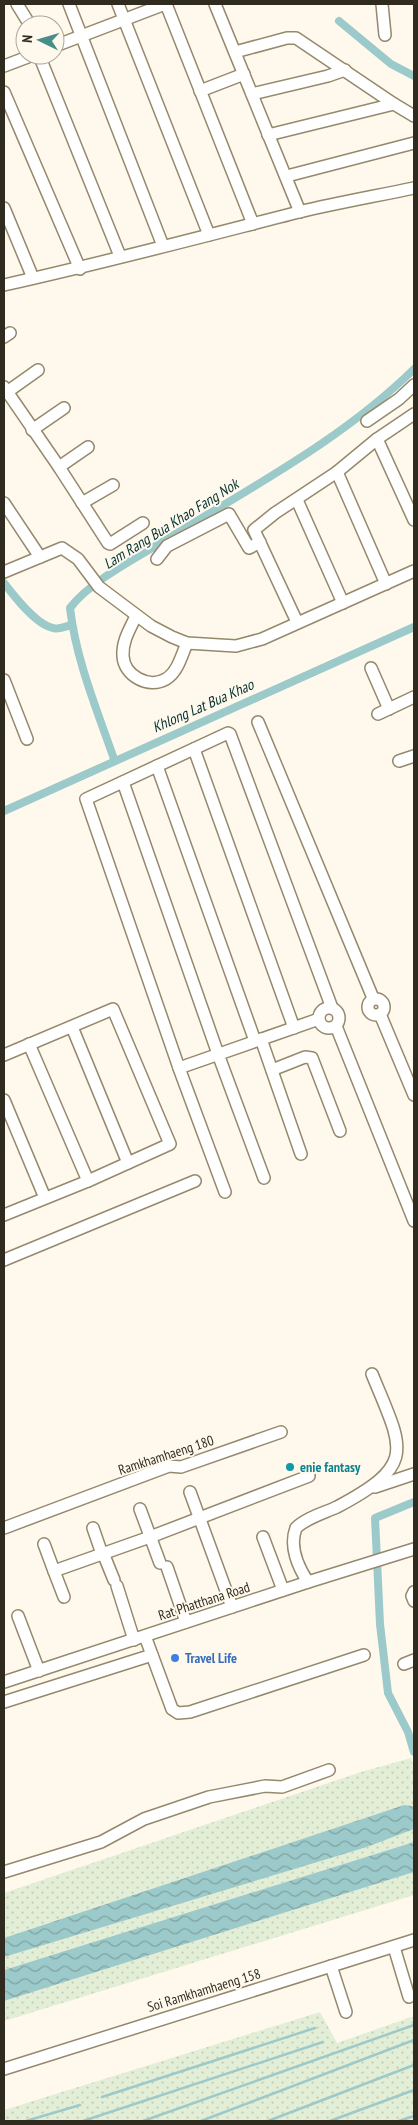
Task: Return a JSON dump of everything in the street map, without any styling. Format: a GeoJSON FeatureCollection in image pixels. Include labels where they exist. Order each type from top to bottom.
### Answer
{"type":"FeatureCollection","features":[{"type":"Feature","properties":{"kind":"street"},"geometry":{"type":"LineString","coordinates":[[17,4],[24,15]]}},
{"type":"Feature","properties":{"kind":"street"},"geometry":{"type":"LineString","coordinates":[[69,4],[163,246]]}},
{"type":"Feature","properties":{"kind":"street"},"geometry":{"type":"LineString","coordinates":[[118,4],[209,236]]}},
{"type":"Feature","properties":{"kind":"street"},"geometry":{"type":"LineString","coordinates":[[65,42],[165,4],[253,224]]}},
{"type":"Feature","properties":{"kind":"street"},"geometry":{"type":"LineString","coordinates":[[216,4],[300,212]]}},
{"type":"Feature","properties":{"kind":"street"},"geometry":{"type":"LineString","coordinates":[[382,4],[385,35]]}},
{"type":"Feature","properties":{"kind":"street"},"geometry":{"type":"LineString","coordinates":[[235,52],[287,38],[296,38],[414,116]]}},
{"type":"Feature","properties":{"kind":"street"},"geometry":{"type":"LineString","coordinates":[[43,65],[120,256]]}},
{"type":"Feature","properties":{"kind":"street"},"geometry":{"type":"LineString","coordinates":[[252,94],[328,76],[345,70]]}},
{"type":"Feature","properties":{"kind":"street"},"geometry":{"type":"LineString","coordinates":[[200,91],[244,74]]}},
{"type":"Feature","properties":{"kind":"street"},"geometry":{"type":"LineString","coordinates":[[4,92],[80,268]]}},
{"type":"Feature","properties":{"kind":"street"},"geometry":{"type":"LineString","coordinates":[[268,134],[394,104]]}},
{"type":"Feature","properties":{"kind":"street"},"geometry":{"type":"LineString","coordinates":[[287,176],[414,143]]}},
{"type":"Feature","properties":{"kind":"street"},"geometry":{"type":"LineString","coordinates":[[4,285],[80,268],[120,256],[209,236],[300,212],[414,188]]}},
{"type":"Feature","properties":{"kind":"street"},"geometry":{"type":"LineString","coordinates":[[4,208],[33,278]]}},
{"type":"Feature","properties":{"kind":"street"},"geometry":{"type":"LineString","coordinates":[[38,370],[5,390],[59,467],[109,544],[143,523]]}},
{"type":"Feature","properties":{"kind":"street"},"geometry":{"type":"LineString","coordinates":[[368,421],[399,399],[414,385]]}},
{"type":"Feature","properties":{"kind":"street"},"geometry":{"type":"LineString","coordinates":[[32,430],[64,408]]}},
{"type":"Feature","properties":{"kind":"street"},"geometry":{"type":"LineString","coordinates":[[297,622],[254,530],[274,513],[297,500],[337,472],[414,414]]}},
{"type":"Feature","properties":{"kind":"street"},"geometry":{"type":"LineString","coordinates":[[377,440],[414,520]]}},
{"type":"Feature","properties":{"kind":"street"},"geometry":{"type":"LineString","coordinates":[[59,467],[88,447]]}},
{"type":"Feature","properties":{"kind":"street"},"geometry":{"type":"LineString","coordinates":[[337,472],[386,584]]}},
{"type":"Feature","properties":{"kind":"street"},"geometry":{"type":"LineString","coordinates":[[82,503],[113,485]]}},
{"type":"Feature","properties":{"kind":"street"},"geometry":{"type":"LineString","coordinates":[[297,500],[343,603]]}},
{"type":"Feature","properties":{"kind":"street"},"geometry":{"type":"LineString","coordinates":[[4,503],[40,557]]}},
{"type":"Feature","properties":{"kind":"street"},"geometry":{"type":"LineString","coordinates":[[157,559],[167,546],[230,514],[249,548],[260,542]]}},
{"type":"Feature","properties":{"kind":"street"},"geometry":{"type":"LineString","coordinates":[[4,572],[62,548],[78,559],[96,584],[136,616],[172,637],[188,642],[236,646],[262,639],[414,571]]}},
{"type":"Feature","properties":{"kind":"street"},"geometry":{"type":"LineString","coordinates":[[136,616],[124,641],[123,658],[130,673],[142,681],[156,683],[167,679],[175,670],[188,642]]}},
{"type":"Feature","properties":{"kind":"street"},"geometry":{"type":"LineString","coordinates":[[371,668],[383,711],[414,697]]}},
{"type":"Feature","properties":{"kind":"street"},"geometry":{"type":"LineString","coordinates":[[4,680],[27,739]]}},
{"type":"Feature","properties":{"kind":"street"},"geometry":{"type":"LineString","coordinates":[[258,722],[374,998],[368,1002],[367,1008],[370,1013],[380,1014],[414,1095]]}},
{"type":"Feature","properties":{"kind":"street"},"geometry":{"type":"LineString","coordinates":[[225,1192],[179,1068],[86,801],[87,798],[228,733],[230,734],[332,1008],[339,1015],[339,1021],[336,1026],[325,1028],[319,1019],[320,1013],[325,1008],[332,1008]]}},
{"type":"Feature","properties":{"kind":"street"},"geometry":{"type":"LineString","coordinates":[[194,749],[294,1028]]}},
{"type":"Feature","properties":{"kind":"street"},"geometry":{"type":"LineString","coordinates":[[399,761],[414,756]]}},
{"type":"Feature","properties":{"kind":"street"},"geometry":{"type":"LineString","coordinates":[[157,766],[302,1154]]}},
{"type":"Feature","properties":{"kind":"street"},"geometry":{"type":"LineString","coordinates":[[123,782],[218,1054],[264,1178]]}},
{"type":"Feature","properties":{"kind":"street"},"geometry":{"type":"LineString","coordinates":[[4,1055],[113,1010],[170,1144],[88,1181],[4,1215]]}},
{"type":"Feature","properties":{"kind":"street"},"geometry":{"type":"LineString","coordinates":[[179,1068],[319,1019]]}},
{"type":"Feature","properties":{"kind":"street"},"geometry":{"type":"LineString","coordinates":[[336,1026],[414,1221]]}},
{"type":"Feature","properties":{"kind":"street"},"geometry":{"type":"LineString","coordinates":[[72,1027],[128,1163]]}},
{"type":"Feature","properties":{"kind":"street"},"geometry":{"type":"LineString","coordinates":[[29,1044],[88,1181]]}},
{"type":"Feature","properties":{"kind":"street"},"geometry":{"type":"LineString","coordinates":[[272,1070],[305,1057],[312,1058],[340,1131]]}},
{"type":"Feature","properties":{"kind":"street"},"geometry":{"type":"LineString","coordinates":[[4,1100],[45,1198]]}},
{"type":"Feature","properties":{"kind":"street"},"geometry":{"type":"LineString","coordinates":[[4,1260],[195,1181]]}},
{"type":"Feature","properties":{"kind":"street"},"geometry":{"type":"LineString","coordinates":[[372,1374],[398,1439],[398,1456],[395,1466],[373,1487]]}},
{"type":"Feature","properties":{"kind":"street","name":"Ramkhamhaeng 180"},"geometry":{"type":"LineString","coordinates":[[4,1528],[170,1466],[181,1467],[282,1432]]}},
{"type":"Feature","properties":{"kind":"street"},"geometry":{"type":"LineString","coordinates":[[308,1582],[300,1569],[293,1543],[296,1528],[373,1487],[414,1474]]}},
{"type":"Feature","properties":{"kind":"street"},"geometry":{"type":"LineString","coordinates":[[54,1571],[150,1537],[309,1476]]}},
{"type":"Feature","properties":{"kind":"street"},"geometry":{"type":"LineString","coordinates":[[190,1492],[232,1607]]}},
{"type":"Feature","properties":{"kind":"street"},"geometry":{"type":"LineString","coordinates":[[140,1509],[186,1622]]}},
{"type":"Feature","properties":{"kind":"street"},"geometry":{"type":"LineString","coordinates":[[93,1528],[140,1638],[152,1655],[172,1709],[178,1713],[190,1712],[364,1655]]}},
{"type":"Feature","properties":{"kind":"street"},"geometry":{"type":"LineString","coordinates":[[263,1537],[283,1590]]}},
{"type":"Feature","properties":{"kind":"street"},"geometry":{"type":"LineString","coordinates":[[44,1544],[64,1597]]}},
{"type":"Feature","properties":{"kind":"street","name":"Rat Phatthana Road"},"geometry":{"type":"LineString","coordinates":[[5,1678],[39,1671],[283,1590],[414,1549]]}},
{"type":"Feature","properties":{"kind":"street"},"geometry":{"type":"LineString","coordinates":[[414,1592],[412,1596],[414,1601]]}},
{"type":"Feature","properties":{"kind":"street"},"geometry":{"type":"LineString","coordinates":[[18,1616],[39,1671]]}},
{"type":"Feature","properties":{"kind":"street"},"geometry":{"type":"LineString","coordinates":[[4,1702],[152,1655]]}},
{"type":"Feature","properties":{"kind":"street"},"geometry":{"type":"LineString","coordinates":[[4,1872],[101,1842],[144,1819],[209,1797],[264,1786],[282,1788],[330,1770]]}},
{"type":"Feature","properties":{"kind":"street","name":"Soi Ramkhamhaeng 158"},"geometry":{"type":"LineString","coordinates":[[4,2069],[414,1940]]}},
{"type":"Feature","properties":{"kind":"street"},"geometry":{"type":"LineString","coordinates":[[394,1947],[409,1997]]}},
{"type":"Feature","properties":{"kind":"street"},"geometry":{"type":"LineString","coordinates":[[331,1966],[346,2012]]}},
{"type":"Feature","properties":{"kind":"green space"},"geometry":{"type":"Polygon","coordinates":[[[411,1758],[414,1767],[414,1809],[412,1806],[404,1805],[4,1938],[4,1893],[361,1772],[411,1758]]]}},
{"type":"Feature","properties":{"kind":"green space"},"geometry":{"type":"Polygon","coordinates":[[[414,1829],[414,1842],[4,1970],[4,1957],[367,1847],[414,1829]]]}},
{"type":"Feature","properties":{"kind":"green space"},"geometry":{"type":"Polygon","coordinates":[[[414,1872],[414,1895],[4,2021],[4,2001],[414,1872]]]}},
{"type":"Feature","properties":{"kind":"green space"},"geometry":{"type":"Polygon","coordinates":[[[320,2012],[337,2043],[414,2016],[414,2121],[4,2121],[4,2110],[320,2012]]]}},
{"type":"Feature","properties":{"kind":"water"},"geometry":{"type":"Polygon","coordinates":[[[404,1805],[412,1806],[414,1809],[414,1829],[367,1847],[4,1957],[4,1938],[404,1805]]]}},
{"type":"Feature","properties":{"kind":"water"},"geometry":{"type":"Polygon","coordinates":[[[414,1842],[414,1872],[4,2001],[4,1970],[414,1842]]]}},
{"type":"Feature","properties":{"kind":"waterway"},"geometry":{"type":"LineString","coordinates":[[339,21],[391,64],[414,76]]}},
{"type":"Feature","properties":{"kind":"waterway","name":"Lam Rang Bua Khao Fang Nok"},"geometry":{"type":"LineString","coordinates":[[114,759],[82,666],[70,608],[102,579],[327,440],[358,418],[414,369]]}},
{"type":"Feature","properties":{"kind":"waterway"},"geometry":{"type":"LineString","coordinates":[[4,583],[26,609],[46,626],[60,628],[72,625]]}},
{"type":"Feature","properties":{"kind":"waterway","name":"Khlong Lat Bua Khao"},"geometry":{"type":"LineString","coordinates":[[4,811],[414,627]]}},
{"type":"Feature","properties":{"kind":"waterway"},"geometry":{"type":"LineString","coordinates":[[414,1502],[375,1518],[380,1624],[388,1693],[408,1732],[414,1752]]}},
{"type":"Feature","properties":{"kind":"waterway"},"geometry":{"type":"LineString","coordinates":[[143,2121],[414,2025]]}},
{"type":"Feature","properties":{"kind":"waterway"},"geometry":{"type":"LineString","coordinates":[[102,2097],[315,2028]]}},
{"type":"Feature","properties":{"kind":"waterway"},"geometry":{"type":"LineString","coordinates":[[201,2121],[414,2040]]}},
{"type":"Feature","properties":{"kind":"waterway"},"geometry":{"type":"LineString","coordinates":[[83,2121],[323,2042]]}},
{"type":"Feature","properties":{"kind":"waterway"},"geometry":{"type":"LineString","coordinates":[[268,2121],[414,2065]]}},
{"type":"Feature","properties":{"kind":"waterway"},"geometry":{"type":"LineString","coordinates":[[330,2121],[414,2090]]}},
{"type":"Feature","properties":{"kind":"waterway"},"geometry":{"type":"LineString","coordinates":[[26,2121],[80,2105]]}},
{"type":"Feature","properties":{"kind":"waterway"},"geometry":{"type":"LineString","coordinates":[[399,2121],[414,2116]]}},
{"type":"Feature","properties":{"kind":"place","name":"enie fantasy"},"geometry":{"type":"Point","coordinates":[290,1467]}},
{"type":"Feature","properties":{"kind":"place","name":"Travel Life"},"geometry":{"type":"Point","coordinates":[175,1658]}}]}
